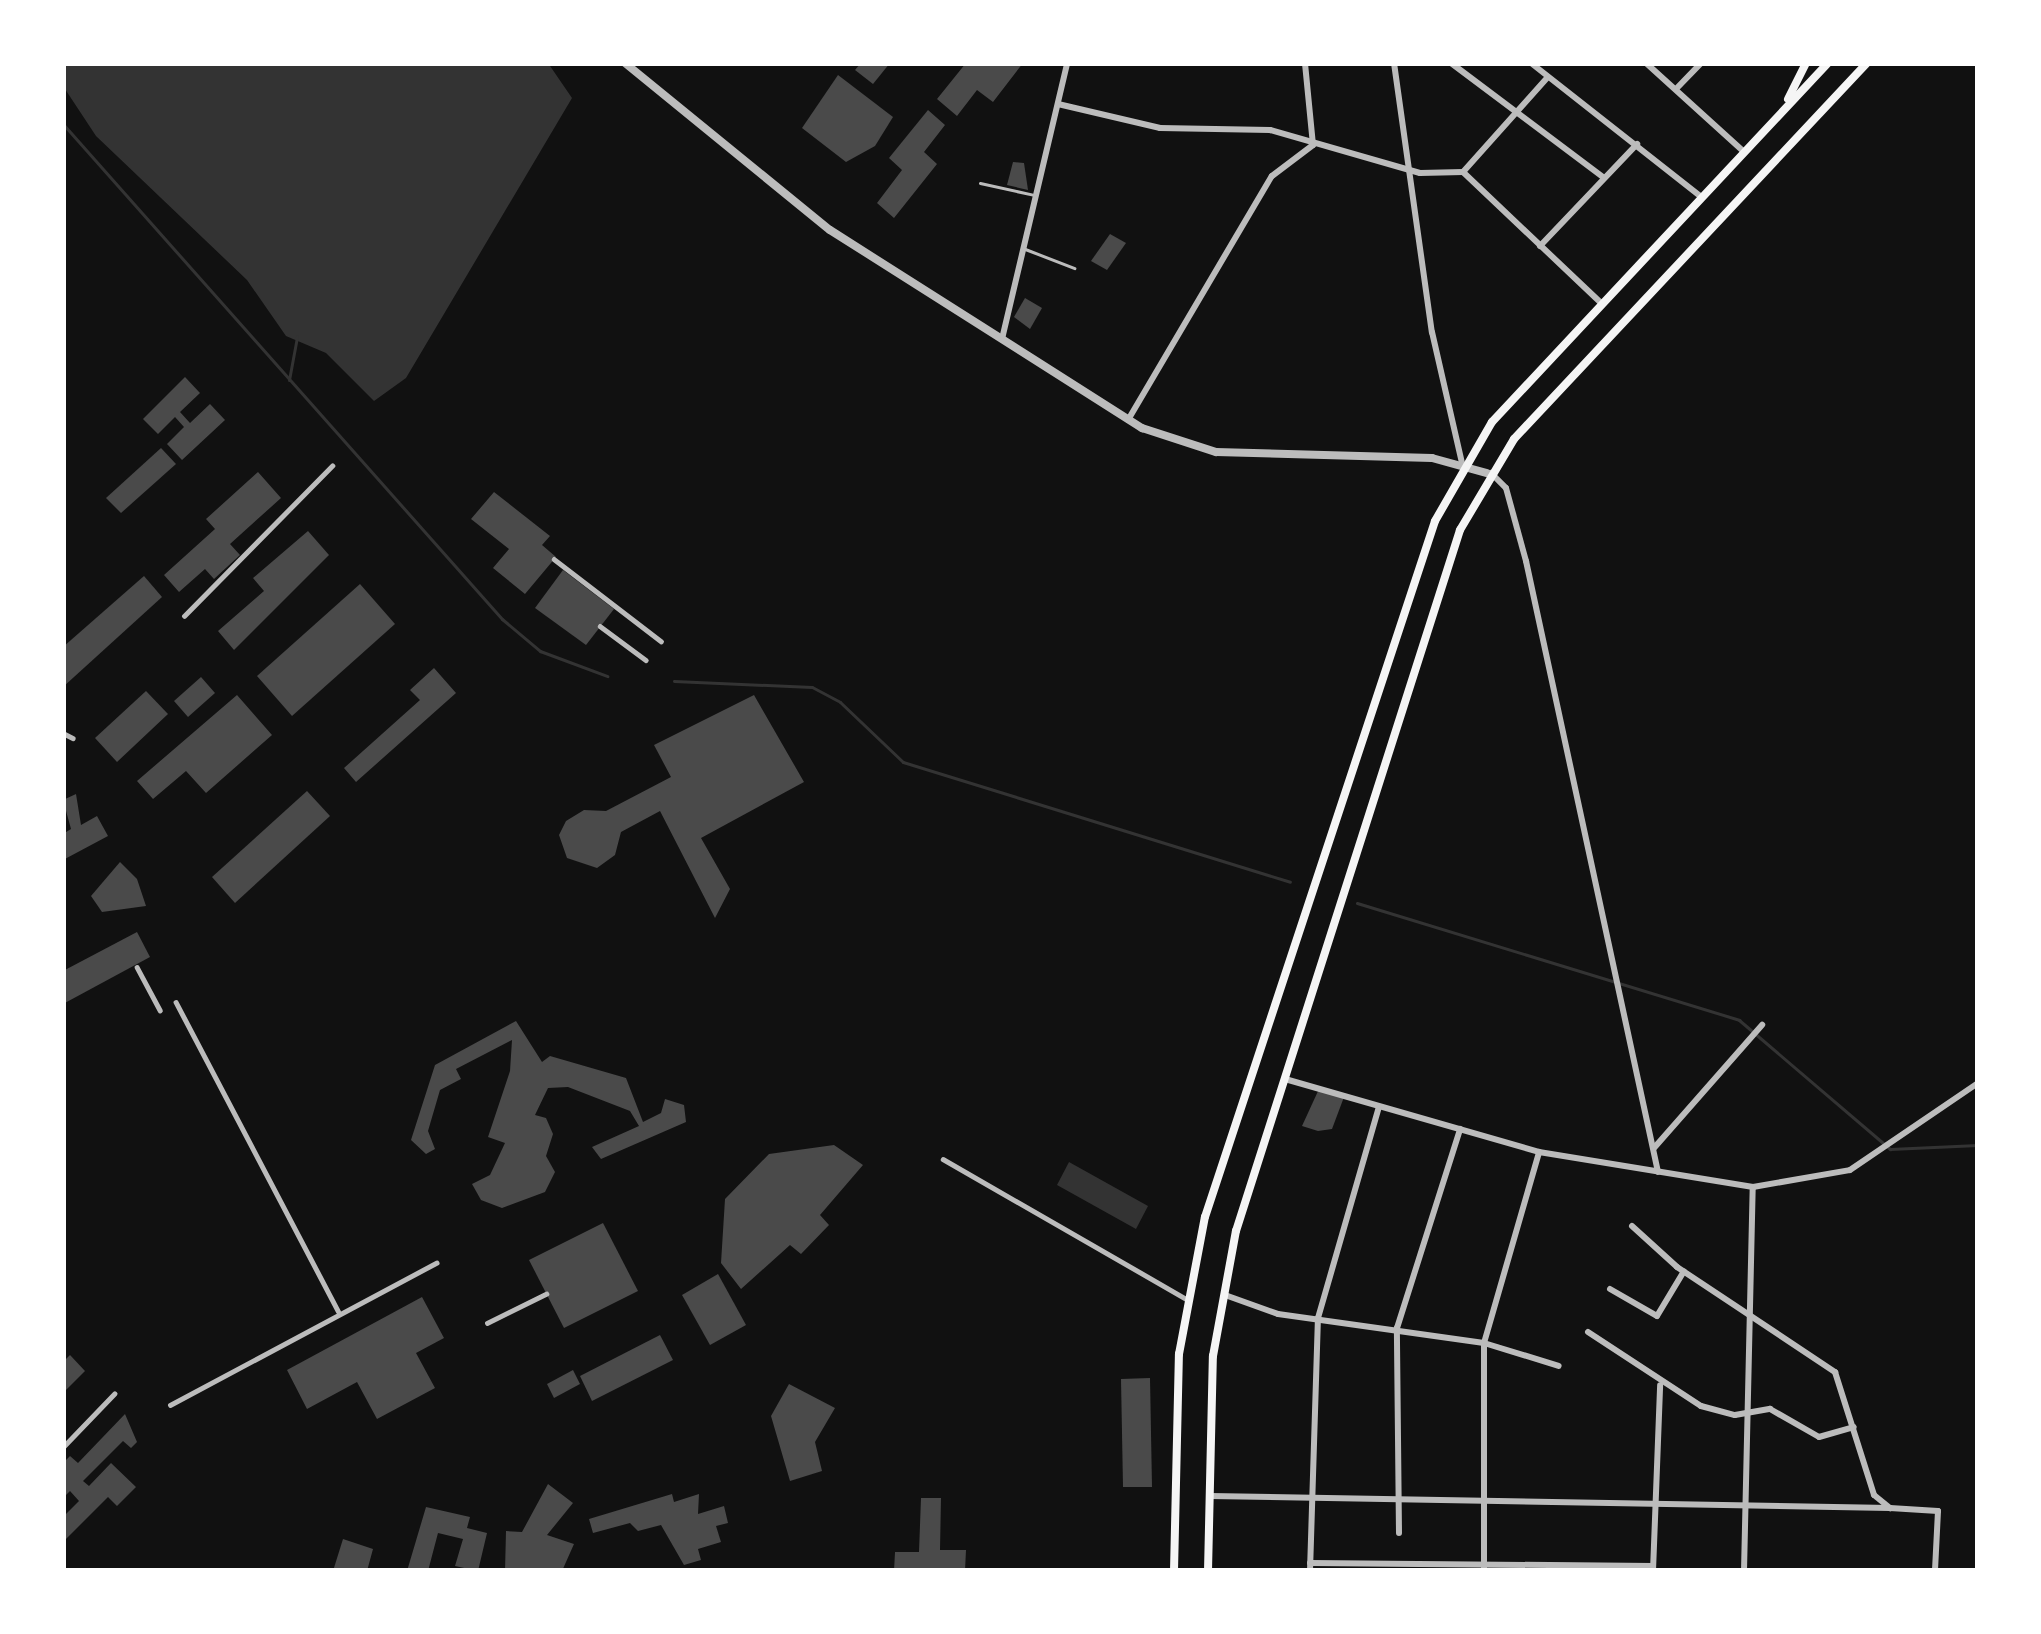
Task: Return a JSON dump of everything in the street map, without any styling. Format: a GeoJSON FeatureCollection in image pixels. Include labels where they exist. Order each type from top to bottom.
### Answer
{"type":"FeatureCollection","features":[{"type":"Feature","properties":{"kind":"main road"},"geometry":{"type":"LineString","coordinates":[[1783,110],[1806,63]]}},
{"type":"Feature","properties":{"kind":"main road"},"geometry":{"type":"LineString","coordinates":[[1174,1571],[1186,1299],[1218,1172],[1346,778],[1462,464],[1601,304],[1828,63]]}},
{"type":"Feature","properties":{"kind":"main road"},"geometry":{"type":"LineString","coordinates":[[1208,1571],[1221,1294],[1281,1078],[1418,649],[1487,472],[1868,63]]}},
{"type":"Feature","properties":{"kind":"street"},"geometry":{"type":"LineString","coordinates":[[625,63],[780,194],[1128,419],[1216,452],[1462,464],[1487,472],[1507,488],[1619,977],[1658,1172]]}},
{"type":"Feature","properties":{"kind":"street"},"geometry":{"type":"LineString","coordinates":[[1002,339],[1067,63]]}},
{"type":"Feature","properties":{"kind":"street"},"geometry":{"type":"LineString","coordinates":[[1305,63],[1312,145]]}},
{"type":"Feature","properties":{"kind":"street"},"geometry":{"type":"LineString","coordinates":[[1394,63],[1406,166],[1462,464]]}},
{"type":"Feature","properties":{"kind":"street"},"geometry":{"type":"LineString","coordinates":[[1451,63],[1604,178]]}},
{"type":"Feature","properties":{"kind":"street"},"geometry":{"type":"LineString","coordinates":[[1531,63],[1700,196]]}},
{"type":"Feature","properties":{"kind":"street"},"geometry":{"type":"LineString","coordinates":[[1646,63],[1743,151]]}},
{"type":"Feature","properties":{"kind":"street"},"geometry":{"type":"LineString","coordinates":[[1676,89],[1701,63]]}},
{"type":"Feature","properties":{"kind":"street"},"geometry":{"type":"LineString","coordinates":[[1462,172],[1548,76]]}},
{"type":"Feature","properties":{"kind":"street"},"geometry":{"type":"LineString","coordinates":[[1058,104],[1160,128],[1270,130],[1312,145],[1406,166],[1462,172],[1601,304]]}},
{"type":"Feature","properties":{"kind":"street"},"geometry":{"type":"LineString","coordinates":[[1540,246],[1637,144]]}},
{"type":"Feature","properties":{"kind":"street"},"geometry":{"type":"LineString","coordinates":[[1128,419],[1272,176],[1312,145]]}},
{"type":"Feature","properties":{"kind":"street"},"geometry":{"type":"LineString","coordinates":[[184,616],[332,466]]}},
{"type":"Feature","properties":{"kind":"street"},"geometry":{"type":"LineString","coordinates":[[554,559],[662,641]]}},
{"type":"Feature","properties":{"kind":"street"},"geometry":{"type":"LineString","coordinates":[[601,626],[646,660]]}},
{"type":"Feature","properties":{"kind":"street"},"geometry":{"type":"LineString","coordinates":[[63,733],[73,738]]}},
{"type":"Feature","properties":{"kind":"street"},"geometry":{"type":"LineString","coordinates":[[137,967],[160,1010]]}},
{"type":"Feature","properties":{"kind":"street"},"geometry":{"type":"LineString","coordinates":[[176,1002],[338,1311]]}},
{"type":"Feature","properties":{"kind":"street"},"geometry":{"type":"LineString","coordinates":[[1654,1148],[1762,1025]]}},
{"type":"Feature","properties":{"kind":"street"},"geometry":{"type":"LineString","coordinates":[[1281,1078],[1539,1151],[1753,1187],[1850,1170],[1978,1083]]}},
{"type":"Feature","properties":{"kind":"street"},"geometry":{"type":"LineString","coordinates":[[1379,1107],[1318,1318],[1310,1567],[1653,1568],[1660,1385]]}},
{"type":"Feature","properties":{"kind":"street"},"geometry":{"type":"LineString","coordinates":[[1399,1533],[1397,1328],[1460,1129]]}},
{"type":"Feature","properties":{"kind":"street"},"geometry":{"type":"LineString","coordinates":[[1484,1568],[1484,1343],[1539,1151]]}},
{"type":"Feature","properties":{"kind":"street"},"geometry":{"type":"LineString","coordinates":[[943,1159],[1186,1299]]}},
{"type":"Feature","properties":{"kind":"street"},"geometry":{"type":"LineString","coordinates":[[1744,1571],[1753,1187]]}},
{"type":"Feature","properties":{"kind":"street"},"geometry":{"type":"LineString","coordinates":[[1632,1226],[1684,1271],[1835,1372],[1854,1427],[1863,1474],[1890,1508]]}},
{"type":"Feature","properties":{"kind":"street"},"geometry":{"type":"LineString","coordinates":[[170,1405],[338,1311],[436,1263]]}},
{"type":"Feature","properties":{"kind":"street"},"geometry":{"type":"LineString","coordinates":[[1610,1289],[1657,1316],[1684,1271]]}},
{"type":"Feature","properties":{"kind":"street"},"geometry":{"type":"LineString","coordinates":[[487,1324],[547,1294]]}},
{"type":"Feature","properties":{"kind":"street"},"geometry":{"type":"LineString","coordinates":[[1221,1294],[1278,1314],[1484,1343],[1559,1366]]}},
{"type":"Feature","properties":{"kind":"street"},"geometry":{"type":"LineString","coordinates":[[1588,1332],[1660,1385],[1745,1415],[1770,1409],[1819,1436],[1854,1427]]}},
{"type":"Feature","properties":{"kind":"street"},"geometry":{"type":"LineString","coordinates":[[63,1447],[115,1394]]}},
{"type":"Feature","properties":{"kind":"street"},"geometry":{"type":"LineString","coordinates":[[1210,1496],[1654,1501],[1938,1511],[1935,1571]]}},
{"type":"Feature","properties":{"kind":"lane"},"geometry":{"type":"LineString","coordinates":[[980,183],[1036,196]]}},
{"type":"Feature","properties":{"kind":"lane"},"geometry":{"type":"LineString","coordinates":[[1024,248],[1074,268]]}},
{"type":"Feature","properties":{"kind":"shaded area"},"geometry":{"type":"Polygon","coordinates":[[[63,63],[548,63],[572,98],[406,378],[374,401],[326,353],[286,336],[247,280],[96,136],[63,86],[63,63]]]}},
{"type":"Feature","properties":{"kind":"shaded area"},"geometry":{"type":"Polygon","coordinates":[[[1069,1162],[1148,1206],[1136,1229],[1057,1185],[1069,1162]]]}},
{"type":"Feature","properties":{"kind":"building"},"geometry":{"type":"Polygon","coordinates":[[[861,63],[890,63],[873,84],[855,70],[861,63]]]}},
{"type":"Feature","properties":{"kind":"building"},"geometry":{"type":"Polygon","coordinates":[[[966,63],[1023,63],[993,102],[977,90],[957,116],[937,99],[966,63]]]}},
{"type":"Feature","properties":{"kind":"building"},"geometry":{"type":"Polygon","coordinates":[[[838,75],[893,117],[875,146],[846,162],[802,128],[838,75]]]}},
{"type":"Feature","properties":{"kind":"building"},"geometry":{"type":"Polygon","coordinates":[[[928,110],[945,125],[924,152],[937,164],[894,218],[877,203],[902,170],[889,158],[928,110]]]}},
{"type":"Feature","properties":{"kind":"building"},"geometry":{"type":"Polygon","coordinates":[[[1013,162],[1024,163],[1028,190],[1007,185],[1013,162]]]}},
{"type":"Feature","properties":{"kind":"building"},"geometry":{"type":"Polygon","coordinates":[[[1110,234],[1126,243],[1107,270],[1091,261],[1110,234]]]}},
{"type":"Feature","properties":{"kind":"building"},"geometry":{"type":"Polygon","coordinates":[[[1025,298],[1042,308],[1030,329],[1014,317],[1025,298]]]}},
{"type":"Feature","properties":{"kind":"building"},"geometry":{"type":"Polygon","coordinates":[[[185,377],[200,393],[180,412],[190,423],[210,404],[225,420],[182,460],[167,444],[184,427],[175,417],[158,434],[143,419],[185,377]]]}},
{"type":"Feature","properties":{"kind":"building"},"geometry":{"type":"Polygon","coordinates":[[[161,448],[176,464],[121,513],[106,498],[161,448]]]}},
{"type":"Feature","properties":{"kind":"building"},"geometry":{"type":"Polygon","coordinates":[[[258,472],[281,498],[230,544],[240,555],[214,579],[205,569],[179,592],[164,575],[215,529],[206,519],[258,472]]]}},
{"type":"Feature","properties":{"kind":"building"},"geometry":{"type":"Polygon","coordinates":[[[494,492],[550,536],[542,545],[556,557],[525,594],[493,568],[509,549],[471,519],[494,492]]]}},
{"type":"Feature","properties":{"kind":"building"},"geometry":{"type":"Polygon","coordinates":[[[308,531],[329,555],[234,650],[218,631],[264,591],[253,578],[308,531]]]}},
{"type":"Feature","properties":{"kind":"building"},"geometry":{"type":"Polygon","coordinates":[[[563,570],[614,609],[586,645],[535,608],[563,570]]]}},
{"type":"Feature","properties":{"kind":"building"},"geometry":{"type":"Polygon","coordinates":[[[144,576],[162,597],[63,687],[63,647],[144,576]]]}},
{"type":"Feature","properties":{"kind":"building"},"geometry":{"type":"Polygon","coordinates":[[[360,584],[395,624],[292,716],[257,676],[360,584]]]}},
{"type":"Feature","properties":{"kind":"building"},"geometry":{"type":"Polygon","coordinates":[[[434,668],[456,693],[356,782],[344,768],[420,700],[410,690],[434,668]]]}},
{"type":"Feature","properties":{"kind":"building"},"geometry":{"type":"Polygon","coordinates":[[[201,677],[215,693],[188,717],[174,701],[201,677]]]}},
{"type":"Feature","properties":{"kind":"building"},"geometry":{"type":"Polygon","coordinates":[[[146,691],[168,714],[117,762],[95,738],[146,691]]]}},
{"type":"Feature","properties":{"kind":"building"},"geometry":{"type":"Polygon","coordinates":[[[237,695],[272,735],[206,793],[186,771],[153,799],[137,781],[237,695]]]}},
{"type":"Feature","properties":{"kind":"building"},"geometry":{"type":"Polygon","coordinates":[[[754,695],[804,782],[701,838],[730,889],[715,918],[660,811],[621,832],[615,855],[597,868],[567,858],[559,835],[566,821],[584,810],[606,811],[671,777],[654,745],[754,695]]]}},
{"type":"Feature","properties":{"kind":"building"},"geometry":{"type":"Polygon","coordinates":[[[307,791],[330,816],[235,903],[212,877],[307,791]]]}},
{"type":"Feature","properties":{"kind":"building"},"geometry":{"type":"Polygon","coordinates":[[[76,794],[81,825],[97,816],[108,836],[63,860],[63,834],[71,829],[63,800],[76,794]]]}},
{"type":"Feature","properties":{"kind":"building"},"geometry":{"type":"Polygon","coordinates":[[[120,862],[137,879],[146,906],[102,912],[91,896],[120,862]]]}},
{"type":"Feature","properties":{"kind":"building"},"geometry":{"type":"Polygon","coordinates":[[[137,932],[150,957],[63,1004],[63,971],[137,932]]]}},
{"type":"Feature","properties":{"kind":"building"},"geometry":{"type":"Polygon","coordinates":[[[516,1021],[542,1062],[550,1056],[626,1078],[643,1122],[661,1113],[665,1099],[684,1105],[686,1122],[601,1159],[592,1147],[639,1126],[630,1111],[568,1087],[548,1088],[535,1115],[546,1118],[553,1134],[546,1156],[555,1172],[545,1192],[502,1208],[481,1200],[472,1184],[490,1175],[505,1143],[488,1137],[510,1071],[512,1040],[456,1069],[461,1079],[440,1090],[428,1131],[435,1149],[426,1154],[411,1140],[435,1065],[516,1021]]]}},
{"type":"Feature","properties":{"kind":"building"},"geometry":{"type":"Polygon","coordinates":[[[1319,1089],[1344,1097],[1332,1129],[1302,1126],[1319,1089]]]}},
{"type":"Feature","properties":{"kind":"building"},"geometry":{"type":"Polygon","coordinates":[[[834,1145],[863,1165],[820,1215],[829,1225],[801,1254],[790,1245],[741,1289],[721,1263],[725,1199],[769,1154],[834,1145]]]}},
{"type":"Feature","properties":{"kind":"building"},"geometry":{"type":"Polygon","coordinates":[[[603,1223],[638,1291],[564,1328],[529,1260],[603,1223]]]}},
{"type":"Feature","properties":{"kind":"building"},"geometry":{"type":"Polygon","coordinates":[[[718,1274],[746,1325],[710,1345],[682,1295],[718,1274]]]}},
{"type":"Feature","properties":{"kind":"building"},"geometry":{"type":"Polygon","coordinates":[[[422,1297],[444,1338],[416,1353],[435,1388],[377,1419],[357,1382],[307,1409],[287,1370],[422,1297]]]}},
{"type":"Feature","properties":{"kind":"building"},"geometry":{"type":"Polygon","coordinates":[[[660,1335],[673,1360],[592,1401],[580,1376],[660,1335]]]}},
{"type":"Feature","properties":{"kind":"building"},"geometry":{"type":"Polygon","coordinates":[[[70,1355],[85,1371],[63,1393],[63,1362],[70,1355]]]}},
{"type":"Feature","properties":{"kind":"building"},"geometry":{"type":"Polygon","coordinates":[[[573,1370],[580,1384],[554,1398],[547,1384],[573,1370]]]}},
{"type":"Feature","properties":{"kind":"building"},"geometry":{"type":"Polygon","coordinates":[[[1150,1378],[1152,1487],[1123,1487],[1121,1379],[1150,1378]]]}},
{"type":"Feature","properties":{"kind":"building"},"geometry":{"type":"Polygon","coordinates":[[[789,1384],[835,1408],[815,1442],[822,1471],[790,1481],[771,1416],[789,1384]]]}},
{"type":"Feature","properties":{"kind":"building"},"geometry":{"type":"Polygon","coordinates":[[[125,1414],[137,1442],[131,1448],[123,1441],[83,1481],[89,1486],[111,1463],[136,1487],[117,1506],[108,1497],[63,1542],[63,1517],[79,1501],[70,1491],[63,1498],[63,1463],[70,1456],[78,1463],[125,1414]]]}},
{"type":"Feature","properties":{"kind":"building"},"geometry":{"type":"Polygon","coordinates":[[[548,1484],[573,1503],[547,1535],[574,1544],[562,1571],[505,1571],[506,1531],[522,1532],[548,1484]]]}},
{"type":"Feature","properties":{"kind":"building"},"geometry":{"type":"Polygon","coordinates":[[[672,1494],[674,1502],[699,1494],[698,1514],[724,1506],[728,1523],[716,1526],[721,1542],[698,1549],[701,1560],[684,1565],[661,1525],[638,1531],[630,1523],[593,1533],[589,1519],[672,1494]]]}},
{"type":"Feature","properties":{"kind":"building"},"geometry":{"type":"Polygon","coordinates":[[[921,1498],[941,1498],[940,1550],[966,1550],[965,1571],[894,1571],[895,1552],[919,1552],[921,1498]]]}},
{"type":"Feature","properties":{"kind":"building"},"geometry":{"type":"Polygon","coordinates":[[[426,1507],[470,1517],[467,1528],[487,1533],[478,1571],[455,1566],[463,1539],[438,1533],[428,1571],[407,1571],[426,1507]]]}},
{"type":"Feature","properties":{"kind":"building"},"geometry":{"type":"Polygon","coordinates":[[[343,1539],[373,1549],[367,1571],[333,1571],[343,1539]]]}},
{"type":"Feature","properties":{"kind":"waterway"},"geometry":{"type":"LineString","coordinates":[[63,124],[502,619],[540,651],[607,676]]}},
{"type":"Feature","properties":{"kind":"waterway"},"geometry":{"type":"LineString","coordinates":[[289,380],[297,337]]}},
{"type":"Feature","properties":{"kind":"waterway"},"geometry":{"type":"LineString","coordinates":[[674,681],[812,687],[840,702],[903,762],[1290,882]]}},
{"type":"Feature","properties":{"kind":"waterway"},"geometry":{"type":"LineString","coordinates":[[1357,903],[1739,1020],[1890,1149],[1978,1145]]}}]}
